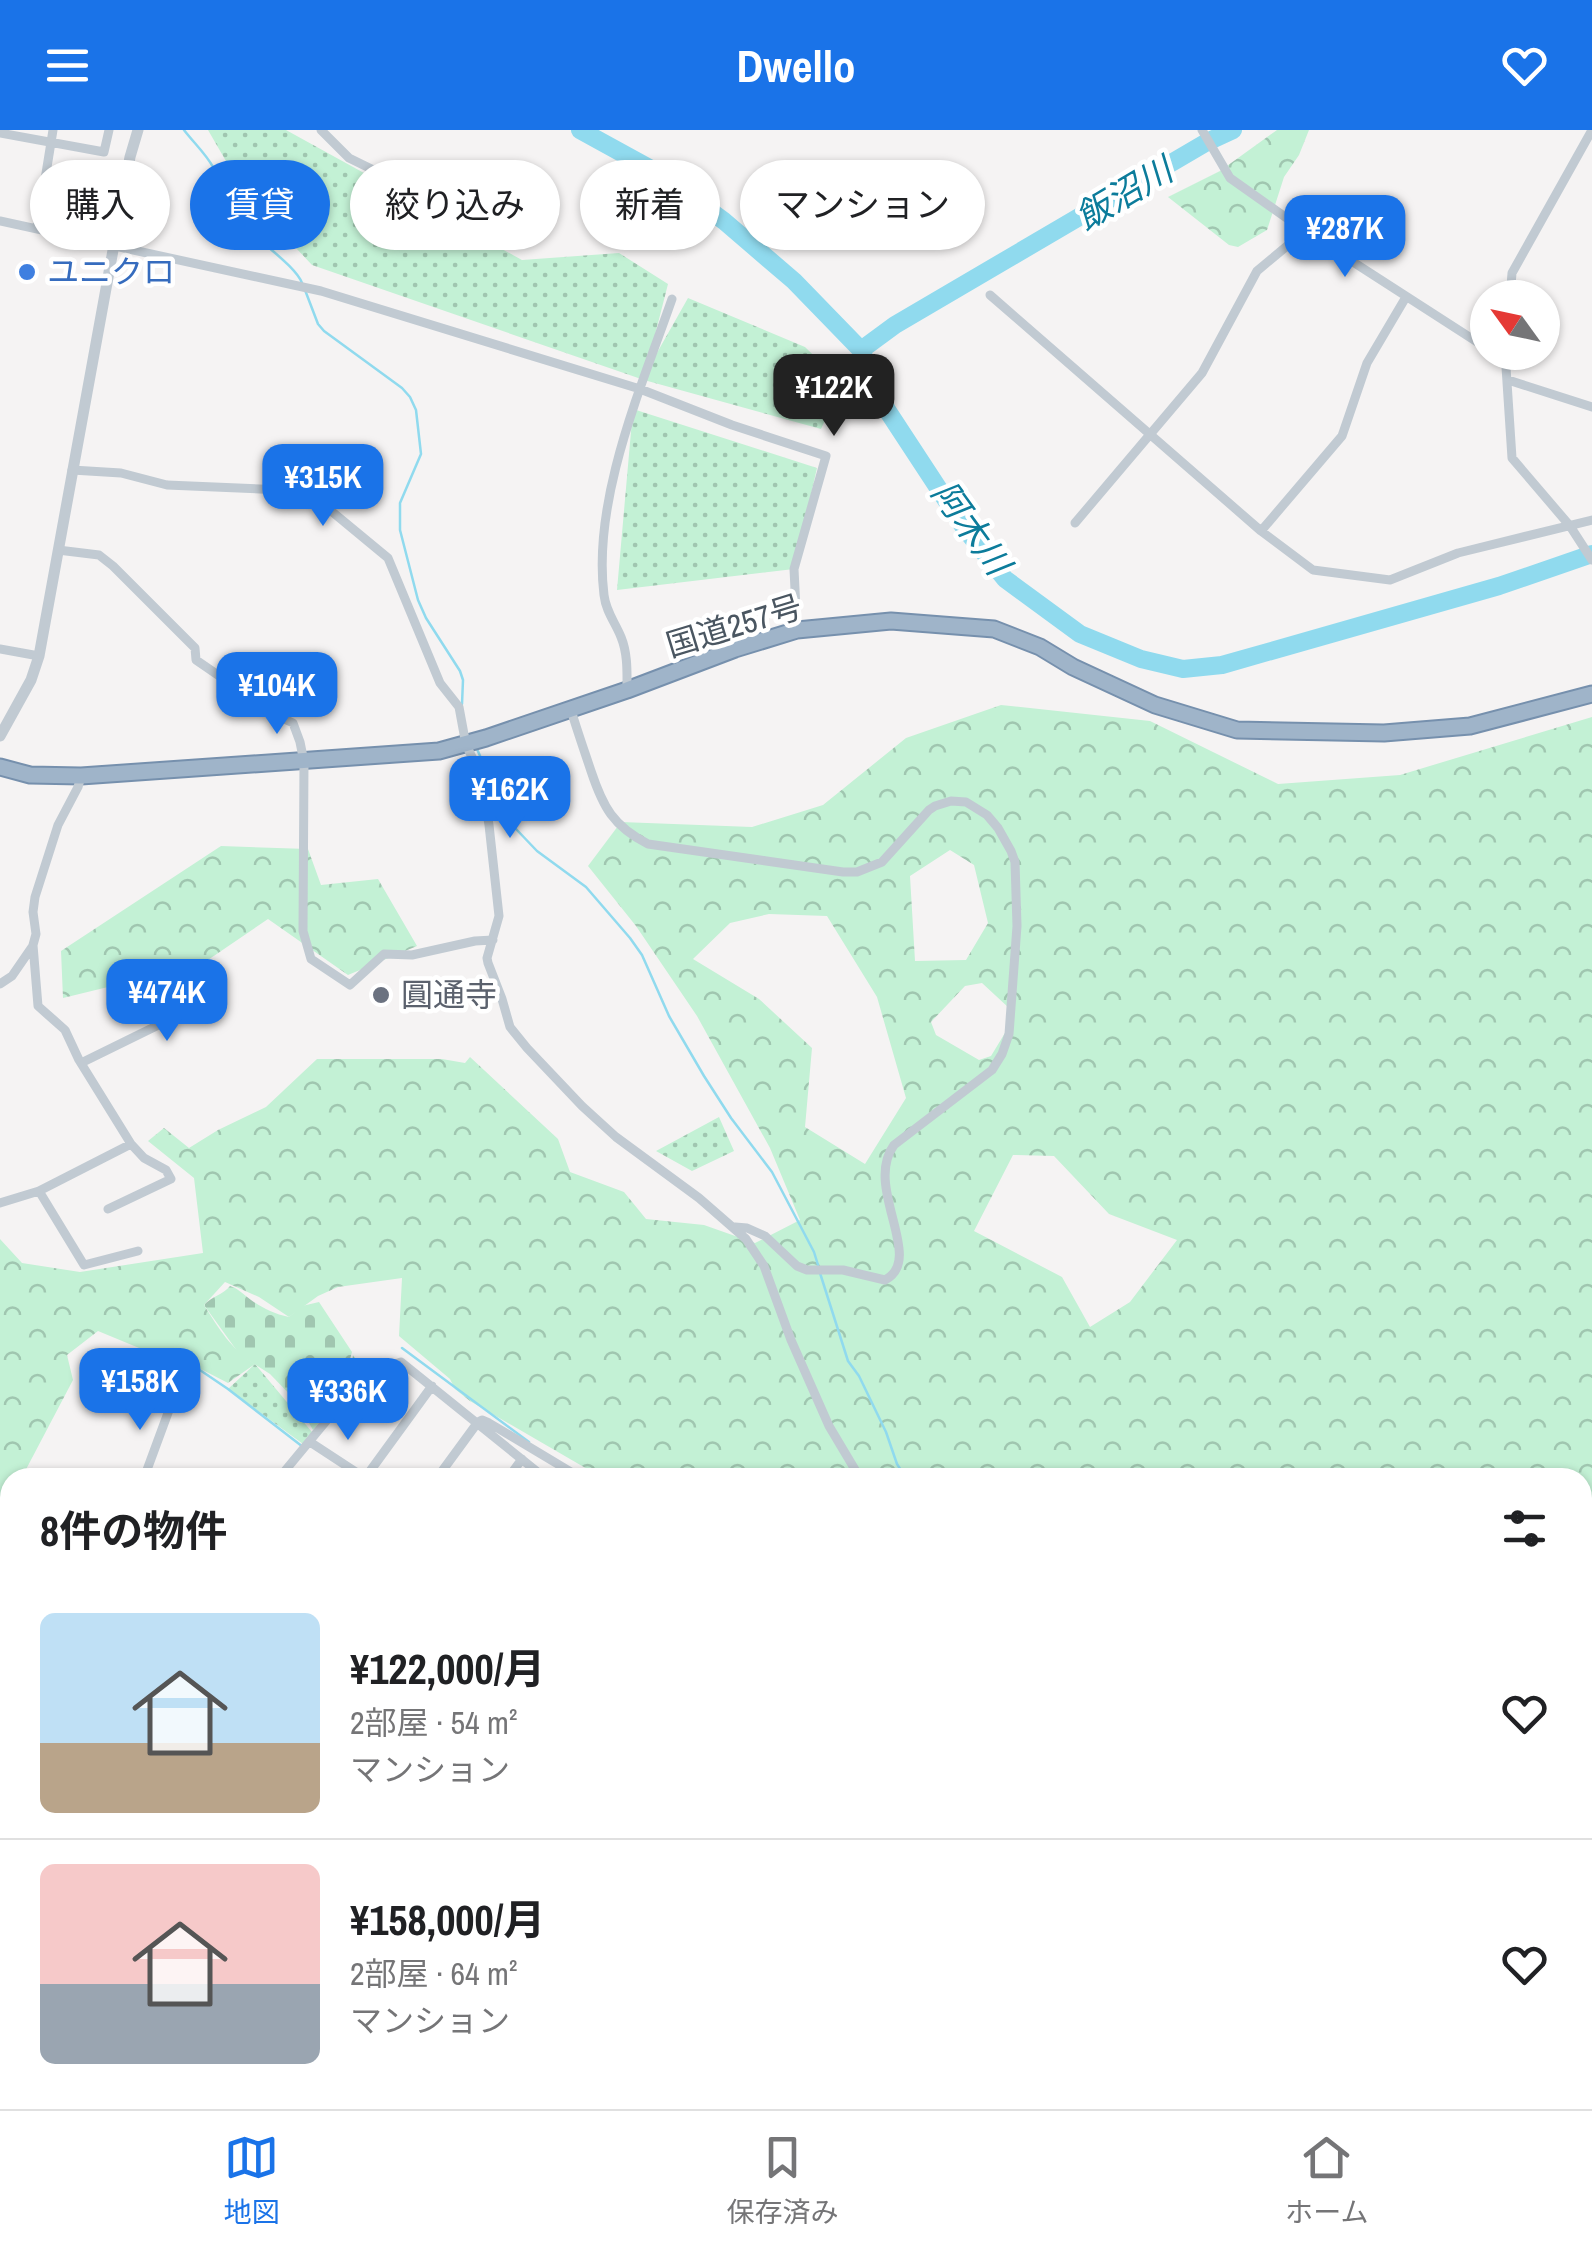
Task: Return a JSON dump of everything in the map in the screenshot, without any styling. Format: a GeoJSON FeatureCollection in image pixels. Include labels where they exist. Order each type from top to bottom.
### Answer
{"type":"FeatureCollection","features":[{"type":"Feature","properties":{"kind":"highway","name":"国道257号"},"geometry":{"type":"LineString","coordinates":[[0,767],[30,774],[81,776],[439,751],[571,710],[796,630],[891,621],[994,629],[1040,647],[1155,705],[1237,730],[1384,733],[1470,726],[1592,694]]}},
{"type":"Feature","properties":{"kind":"street"},"geometry":{"type":"LineString","coordinates":[[48,160],[53,130]]}},
{"type":"Feature","properties":{"kind":"street"},"geometry":{"type":"LineString","coordinates":[[0,133],[104,152],[109,130]]}},
{"type":"Feature","properties":{"kind":"street"},"geometry":{"type":"LineString","coordinates":[[132,160],[138,130]]}},
{"type":"Feature","properties":{"kind":"street"},"geometry":{"type":"LineString","coordinates":[[321,130],[354,160]]}},
{"type":"Feature","properties":{"kind":"street"},"geometry":{"type":"LineString","coordinates":[[1202,130],[1230,178],[1470,337]]}},
{"type":"Feature","properties":{"kind":"street"},"geometry":{"type":"LineString","coordinates":[[1511,280],[1592,130]]}},
{"type":"Feature","properties":{"kind":"street"},"geometry":{"type":"LineString","coordinates":[[0,221],[30,228]]}},
{"type":"Feature","properties":{"kind":"street"},"geometry":{"type":"LineString","coordinates":[[1075,523],[1202,374],[1258,272],[1306,231]]}},
{"type":"Feature","properties":{"kind":"street"},"geometry":{"type":"LineString","coordinates":[[0,736],[40,656],[113,250]]}},
{"type":"Feature","properties":{"kind":"street"},"geometry":{"type":"LineString","coordinates":[[141,250],[321,291],[640,389],[826,456],[794,569],[796,630]]}},
{"type":"Feature","properties":{"kind":"street"},"geometry":{"type":"LineString","coordinates":[[990,295],[1262,531],[1313,570],[1390,580],[1458,553],[1592,520]]}},
{"type":"Feature","properties":{"kind":"street"},"geometry":{"type":"LineString","coordinates":[[1262,531],[1342,436],[1367,363],[1406,297]]}},
{"type":"Feature","properties":{"kind":"street"},"geometry":{"type":"LineString","coordinates":[[627,690],[622,638],[608,614],[604,596],[602,548],[606,508],[640,389],[672,299]]}},
{"type":"Feature","properties":{"kind":"street"},"geometry":{"type":"LineString","coordinates":[[1507,370],[1512,458],[1570,526],[1592,560]]}},
{"type":"Feature","properties":{"kind":"street"},"geometry":{"type":"LineString","coordinates":[[1508,380],[1592,408]]}},
{"type":"Feature","properties":{"kind":"street"},"geometry":{"type":"LineString","coordinates":[[72,470],[121,473],[167,485],[307,490],[388,558],[440,683],[459,708],[466,745],[481,775],[499,916],[488,963],[510,1028],[616,1137],[700,1198],[746,1239],[764,1266],[811,1389],[854,1468]]}},
{"type":"Feature","properties":{"kind":"street"},"geometry":{"type":"LineString","coordinates":[[58,550],[99,555],[195,648],[196,660],[231,684],[243,700],[293,723],[304,762],[303,931],[311,959],[350,986],[384,954],[412,955],[493,940]]}},
{"type":"Feature","properties":{"kind":"street"},"geometry":{"type":"LineString","coordinates":[[0,649],[40,656]]}},
{"type":"Feature","properties":{"kind":"street"},"geometry":{"type":"LineString","coordinates":[[571,710],[602,803],[613,819],[648,844],[857,872],[882,862],[936,806],[959,800],[987,815],[1011,851],[1016,873],[1017,926],[1009,1034],[992,1070],[888,1153],[883,1172],[901,1258],[894,1275],[885,1280],[843,1270],[797,1266],[766,1236],[733,1226]]}},
{"type":"Feature","properties":{"kind":"street"},"geometry":{"type":"LineString","coordinates":[[0,984],[12,976],[33,944],[38,884],[58,824],[81,776]]}},
{"type":"Feature","properties":{"kind":"street"},"geometry":{"type":"LineString","coordinates":[[33,944],[38,1006],[60,1025],[131,1144],[144,1158],[166,1170],[170,1179],[108,1209]]}},
{"type":"Feature","properties":{"kind":"street"},"geometry":{"type":"LineString","coordinates":[[82,1063],[192,1009],[205,979]]}},
{"type":"Feature","properties":{"kind":"street"},"geometry":{"type":"LineString","coordinates":[[0,1203],[39,1192],[131,1144]]}},
{"type":"Feature","properties":{"kind":"street"},"geometry":{"type":"LineString","coordinates":[[39,1192],[84,1265],[138,1251]]}},
{"type":"Feature","properties":{"kind":"street"},"geometry":{"type":"LineString","coordinates":[[288,1468],[367,1374],[401,1362],[533,1468]]}},
{"type":"Feature","properties":{"kind":"street"},"geometry":{"type":"LineString","coordinates":[[372,1468],[432,1386]]}},
{"type":"Feature","properties":{"kind":"street"},"geometry":{"type":"LineString","coordinates":[[148,1468],[172,1402]]}},
{"type":"Feature","properties":{"kind":"street"},"geometry":{"type":"LineString","coordinates":[[444,1468],[482,1420],[564,1468]]}},
{"type":"Feature","properties":{"kind":"street"},"geometry":{"type":"LineString","coordinates":[[310,1442],[350,1468]]}},
{"type":"Feature","properties":{"kind":"street"},"geometry":{"type":"LineString","coordinates":[[515,1468],[522,1459]]}},
{"type":"Feature","properties":{"kind":"green space"},"geometry":{"type":"Polygon","coordinates":[[[208,130],[286,130],[350,165],[350,250],[504,250],[522,260],[619,253],[668,284],[645,374],[688,298],[805,347],[842,383],[821,429],[644,380],[312,265],[298,250],[330,250],[330,160],[225,160],[208,130]]]}},
{"type":"Feature","properties":{"kind":"green space"},"geometry":{"type":"Polygon","coordinates":[[[1277,130],[1309,130],[1284,177],[1267,230],[1238,247],[1229,245],[1168,197],[1220,171],[1277,130]]]}},
{"type":"Feature","properties":{"kind":"green space"},"geometry":{"type":"Polygon","coordinates":[[[633,409],[817,468],[794,569],[617,590],[633,409]]]}},
{"type":"Feature","properties":{"kind":"green space"},"geometry":{"type":"Polygon","coordinates":[[[1001,705],[1150,721],[1278,784],[1400,775],[1592,717],[1592,1468],[585,1468],[470,1401],[399,1336],[402,1278],[338,1287],[289,1317],[259,1297],[225,1282],[204,1305],[232,1345],[255,1364],[228,1383],[191,1364],[156,1355],[98,1331],[67,1355],[73,1380],[27,1468],[0,1468],[0,1239],[22,1263],[80,1272],[203,1253],[194,1178],[148,1141],[164,1128],[189,1148],[266,1107],[317,1059],[442,1059],[465,1063],[470,1057],[558,1139],[570,1172],[624,1192],[646,1219],[704,1225],[755,1243],[800,1220],[770,1148],[697,1016],[636,926],[588,866],[621,822],[752,827],[823,805],[906,738],[1001,705]],[[950,850],[910,876],[915,961],[966,960],[988,923],[974,865],[950,850]],[[769,914],[730,923],[693,959],[759,999],[812,1048],[805,1127],[865,1164],[906,1098],[877,997],[827,916],[769,914]],[[982,983],[965,986],[931,1022],[936,1035],[979,1060],[991,1056],[1011,1023],[1009,1008],[982,983]],[[1013,1155],[974,1231],[1062,1277],[1090,1327],[1130,1302],[1177,1240],[1109,1214],[1054,1156],[1013,1155]]]}},
{"type":"Feature","properties":{"kind":"green space"},"geometry":{"type":"Polygon","coordinates":[[[221,846],[308,849],[321,885],[378,879],[417,946],[348,975],[268,919],[202,964],[63,998],[61,951],[221,846]]]}},
{"type":"Feature","properties":{"kind":"green space"},"geometry":{"type":"Polygon","coordinates":[[[719,1117],[734,1151],[692,1171],[656,1151],[719,1117]]]}},
{"type":"Feature","properties":{"kind":"green space"},"geometry":{"type":"Polygon","coordinates":[[[230,1286],[264,1308],[289,1317],[302,1306],[319,1302],[352,1352],[347,1370],[351,1371],[353,1355],[361,1367],[361,1375],[354,1374],[355,1379],[313,1430],[297,1402],[270,1374],[240,1355],[204,1305],[230,1286]]]}},
{"type":"Feature","properties":{"kind":"green space"},"geometry":{"type":"Polygon","coordinates":[[[255,1364],[312,1432],[303,1444],[228,1389],[255,1364]]]}},
{"type":"Feature","properties":{"kind":"waterway"},"geometry":{"type":"LineString","coordinates":[[184,130],[210,162],[242,222],[292,268],[302,283]]}},
{"type":"Feature","properties":{"kind":"waterway","name":"阿木川"},"geometry":{"type":"LineString","coordinates":[[580,130],[660,174],[724,221],[794,281],[861,350],[887,410],[965,529],[1005,579],[1080,634],[1141,659],[1183,669],[1222,665],[1499,586],[1592,554]]}},
{"type":"Feature","properties":{"kind":"waterway","name":"飯沼川"},"geometry":{"type":"LineString","coordinates":[[861,350],[895,325],[1233,130]]}},
{"type":"Feature","properties":{"kind":"waterway"},"geometry":{"type":"LineString","coordinates":[[305,290],[324,331],[402,388],[416,410],[421,454],[400,503],[400,530],[418,600],[460,671],[462,704]]}},
{"type":"Feature","properties":{"kind":"waterway"},"geometry":{"type":"LineString","coordinates":[[477,749],[499,807],[516,829],[537,851],[586,887],[642,955],[669,1016],[731,1118],[772,1172],[818,1265]]}},
{"type":"Feature","properties":{"kind":"waterway"},"geometry":{"type":"LineString","coordinates":[[820,1273],[848,1361],[886,1432],[900,1468]]}},
{"type":"Feature","properties":{"kind":"waterway"},"geometry":{"type":"LineString","coordinates":[[402,1348],[529,1442]]}},
{"type":"Feature","properties":{"kind":"waterway"},"geometry":{"type":"LineString","coordinates":[[194,1366],[303,1447]]}},
{"type":"Feature","properties":{"kind":"place","name":"ユニクロ"},"geometry":{"type":"Point","coordinates":[27,272]}},
{"type":"Feature","properties":{"kind":"place","name":"圓通寺"},"geometry":{"type":"Point","coordinates":[381,995]}}]}
